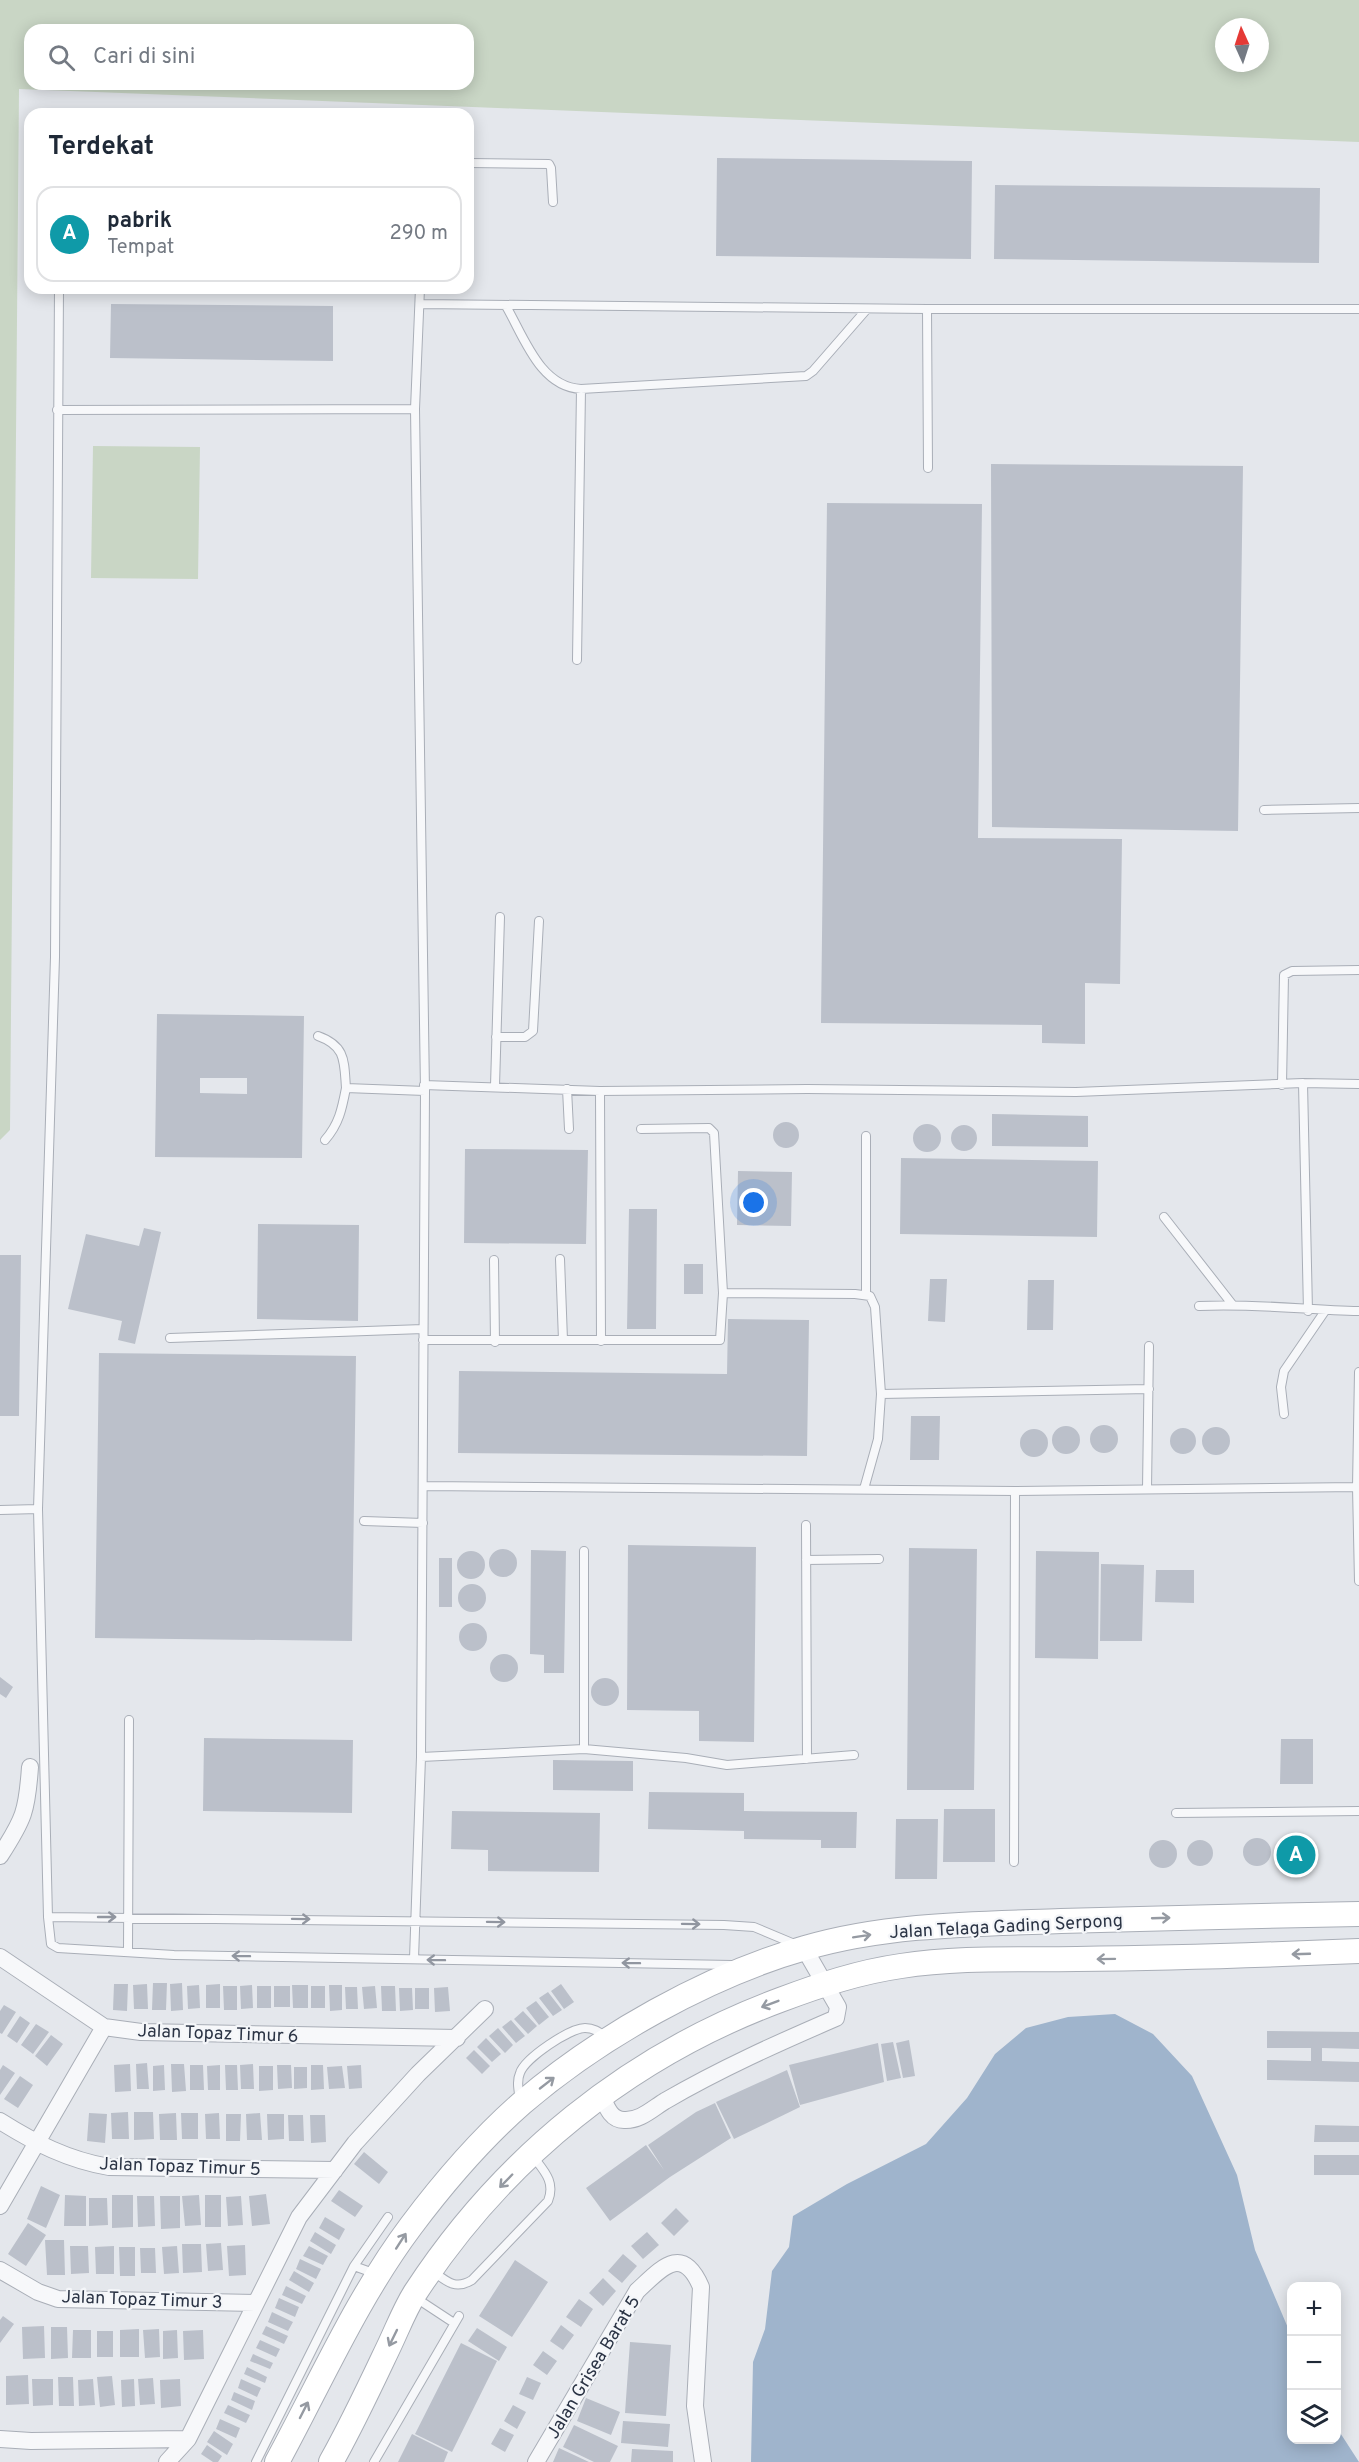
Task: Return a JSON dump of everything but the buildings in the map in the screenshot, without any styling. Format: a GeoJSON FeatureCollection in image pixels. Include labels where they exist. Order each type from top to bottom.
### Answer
{"type":"FeatureCollection","features":[{"type":"Feature","properties":{"kind":"main road","name":"Jalan Telaga Gading Serpong"},"geometry":{"type":"LineString","coordinates":[[277,2462],[318,2360],[409,2229],[454,2172],[521,2104],[575,2062],[688,1993],[752,1966],[804,1948],[907,1929],[984,1924],[1359,1914]]}},
{"type":"Feature","properties":{"kind":"main road"},"geometry":{"type":"LineString","coordinates":[[1234,1916],[1237,1957]]}},
{"type":"Feature","properties":{"kind":"main road","name":"Jalan Telaga Gading Serpong"},"geometry":{"type":"LineString","coordinates":[[331,2462],[413,2296],[465,2223],[531,2155],[601,2094],[654,2059],[698,2035],[758,2008],[825,1983],[867,1972],[933,1962],[1237,1957],[1359,1952]]}},
{"type":"Feature","properties":{"kind":"street"},"geometry":{"type":"LineString","coordinates":[[0,1856],[22,1822],[27,1805],[30,1767]]}},
{"type":"Feature","properties":{"kind":"street"},"geometry":{"type":"LineString","coordinates":[[601,2094],[616,2119],[625,2121],[640,2118],[700,2081],[836,2018],[838,2007],[804,1948]]}},
{"type":"Feature","properties":{"kind":"street","name":"Jalan Topaz Timur 6"},"geometry":{"type":"LineString","coordinates":[[0,1957],[104,2027],[141,2032],[457,2038]]}},
{"type":"Feature","properties":{"kind":"street"},"geometry":{"type":"LineString","coordinates":[[167,2462],[188,2439],[299,2217],[355,2143],[418,2074],[485,2009]]}},
{"type":"Feature","properties":{"kind":"street"},"geometry":{"type":"LineString","coordinates":[[0,2206],[104,2027]]}},
{"type":"Feature","properties":{"kind":"street","name":"Jalan Topaz Timur 5"},"geometry":{"type":"LineString","coordinates":[[0,2121],[35,2143],[84,2163],[109,2167],[335,2170]]}},
{"type":"Feature","properties":{"kind":"street","name":"Jalan Grisea Barat 5"},"geometry":{"type":"LineString","coordinates":[[536,2462],[637,2291],[672,2263],[686,2264],[694,2270],[701,2287],[695,2406],[703,2462]]}},
{"type":"Feature","properties":{"kind":"street","name":"Jalan Topaz Timur 3"},"geometry":{"type":"LineString","coordinates":[[0,2270],[38,2292],[58,2299],[255,2302]]}},
{"type":"Feature","properties":{"kind":"street"},"geometry":{"type":"LineString","coordinates":[[0,2439],[31,2441],[188,2439]]}},
{"type":"Feature","properties":{"kind":"lane"},"geometry":{"type":"LineString","coordinates":[[474,163],[549,164],[553,202]]}},
{"type":"Feature","properties":{"kind":"lane"},"geometry":{"type":"LineString","coordinates":[[59,294],[55,957],[38,1509],[50,1942],[54,1947],[128,1952],[752,1966]]}},
{"type":"Feature","properties":{"kind":"lane"},"geometry":{"type":"LineString","coordinates":[[414,1959],[421,1757],[423,1523],[424,1088],[415,409],[420,294]]}},
{"type":"Feature","properties":{"kind":"lane"},"geometry":{"type":"LineString","coordinates":[[420,304],[867,309],[1359,309]]}},
{"type":"Feature","properties":{"kind":"lane"},"geometry":{"type":"LineString","coordinates":[[506,306],[548,375],[559,384],[581,389],[806,376],[813,371],[867,309]]}},
{"type":"Feature","properties":{"kind":"lane"},"geometry":{"type":"LineString","coordinates":[[927,309],[928,468]]}},
{"type":"Feature","properties":{"kind":"lane"},"geometry":{"type":"LineString","coordinates":[[577,660],[581,389]]}},
{"type":"Feature","properties":{"kind":"lane"},"geometry":{"type":"LineString","coordinates":[[57,410],[415,409]]}},
{"type":"Feature","properties":{"kind":"lane"},"geometry":{"type":"LineString","coordinates":[[1264,810],[1359,808]]}},
{"type":"Feature","properties":{"kind":"lane"},"geometry":{"type":"LineString","coordinates":[[495,1086],[500,917]]}},
{"type":"Feature","properties":{"kind":"lane"},"geometry":{"type":"LineString","coordinates":[[496,1037],[525,1037],[533,1031],[539,921]]}},
{"type":"Feature","properties":{"kind":"lane"},"geometry":{"type":"LineString","coordinates":[[1282,1084],[1284,975],[1292,971],[1359,970]]}},
{"type":"Feature","properties":{"kind":"lane"},"geometry":{"type":"LineString","coordinates":[[318,1036],[332,1041],[339,1049],[345,1068],[346,1088],[341,1116],[335,1129],[325,1140]]}},
{"type":"Feature","properties":{"kind":"lane"},"geometry":{"type":"LineString","coordinates":[[346,1088],[495,1086],[600,1091],[807,1089],[1076,1092],[1303,1083],[1359,1084]]}},
{"type":"Feature","properties":{"kind":"lane"},"geometry":{"type":"LineString","coordinates":[[1303,1083],[1308,1311]]}},
{"type":"Feature","properties":{"kind":"lane"},"geometry":{"type":"LineString","coordinates":[[567,1089],[568,1129]]}},
{"type":"Feature","properties":{"kind":"lane"},"geometry":{"type":"LineString","coordinates":[[600,1091],[602,1341]]}},
{"type":"Feature","properties":{"kind":"lane"},"geometry":{"type":"LineString","coordinates":[[423,1340],[717,1342],[721,1339],[723,1293],[713,1132],[709,1128],[640,1129]]}},
{"type":"Feature","properties":{"kind":"lane"},"geometry":{"type":"LineString","coordinates":[[866,1136],[866,1295]]}},
{"type":"Feature","properties":{"kind":"lane"},"geometry":{"type":"LineString","coordinates":[[1164,1217],[1232,1304]]}},
{"type":"Feature","properties":{"kind":"lane"},"geometry":{"type":"LineString","coordinates":[[560,1259],[563,1340]]}},
{"type":"Feature","properties":{"kind":"lane"},"geometry":{"type":"LineString","coordinates":[[494,1260],[495,1341]]}},
{"type":"Feature","properties":{"kind":"lane"},"geometry":{"type":"LineString","coordinates":[[723,1293],[866,1295],[873,1300],[881,1394],[878,1439],[864,1489]]}},
{"type":"Feature","properties":{"kind":"lane"},"geometry":{"type":"LineString","coordinates":[[1199,1306],[1232,1304],[1308,1311],[1359,1311]]}},
{"type":"Feature","properties":{"kind":"lane"},"geometry":{"type":"LineString","coordinates":[[1284,1414],[1281,1387],[1284,1371],[1325,1311]]}},
{"type":"Feature","properties":{"kind":"lane"},"geometry":{"type":"LineString","coordinates":[[170,1338],[423,1329]]}},
{"type":"Feature","properties":{"kind":"lane"},"geometry":{"type":"LineString","coordinates":[[1147,1490],[1149,1346]]}},
{"type":"Feature","properties":{"kind":"lane"},"geometry":{"type":"LineString","coordinates":[[1359,1372],[1357,1487],[1359,1581]]}},
{"type":"Feature","properties":{"kind":"lane"},"geometry":{"type":"LineString","coordinates":[[881,1394],[1149,1389]]}},
{"type":"Feature","properties":{"kind":"lane"},"geometry":{"type":"LineString","coordinates":[[423,1486],[1015,1491],[1357,1487]]}},
{"type":"Feature","properties":{"kind":"lane"},"geometry":{"type":"LineString","coordinates":[[1014,1862],[1015,1491]]}},
{"type":"Feature","properties":{"kind":"lane"},"geometry":{"type":"LineString","coordinates":[[0,1510],[38,1509]]}},
{"type":"Feature","properties":{"kind":"lane"},"geometry":{"type":"LineString","coordinates":[[364,1521],[423,1523]]}},
{"type":"Feature","properties":{"kind":"lane"},"geometry":{"type":"LineString","coordinates":[[806,1525],[807,1759]]}},
{"type":"Feature","properties":{"kind":"lane"},"geometry":{"type":"LineString","coordinates":[[584,1551],[584,1749]]}},
{"type":"Feature","properties":{"kind":"lane"},"geometry":{"type":"LineString","coordinates":[[806,1560],[879,1559]]}},
{"type":"Feature","properties":{"kind":"lane"},"geometry":{"type":"LineString","coordinates":[[128,1952],[129,1720]]}},
{"type":"Feature","properties":{"kind":"lane"},"geometry":{"type":"LineString","coordinates":[[421,1757],[584,1749],[686,1758],[727,1765],[854,1755]]}},
{"type":"Feature","properties":{"kind":"lane"},"geometry":{"type":"LineString","coordinates":[[1176,1813],[1359,1811]]}},
{"type":"Feature","properties":{"kind":"lane"},"geometry":{"type":"LineString","coordinates":[[48,1917],[724,1925],[754,1928],[804,1948]]}},
{"type":"Feature","properties":{"kind":"lane"},"geometry":{"type":"LineString","coordinates":[[431,2271],[454,2285],[460,2286],[472,2280],[548,2200],[551,2183],[531,2155]]}},
{"type":"Feature","properties":{"kind":"lane"},"geometry":{"type":"LineString","coordinates":[[256,2462],[318,2360],[354,2266],[388,2217]]}},
{"type":"Feature","properties":{"kind":"lane"},"geometry":{"type":"LineString","coordinates":[[354,2266],[378,2275]]}},
{"type":"Feature","properties":{"kind":"lane"},"geometry":{"type":"LineString","coordinates":[[374,2462],[457,2320],[413,2296]]}},
{"type":"Feature","properties":{"kind":"green space"},"geometry":{"type":"Polygon","coordinates":[[[0,0],[1359,0],[1359,142],[44,90],[474,90],[474,24],[24,24],[24,89],[19,89],[10,1130],[0,1140],[0,0]]]}},
{"type":"Feature","properties":{"kind":"green space"},"geometry":{"type":"Polygon","coordinates":[[[93,446],[200,447],[198,579],[91,578],[93,446]]]}},
{"type":"Feature","properties":{"kind":"water"},"geometry":{"type":"Polygon","coordinates":[[[1115,2014],[1153,2034],[1192,2076],[1237,2175],[1255,2250],[1287,2326],[1287,2444],[1341,2444],[1341,2434],[1359,2462],[751,2462],[753,2362],[765,2329],[772,2271],[789,2247],[793,2216],[847,2184],[926,2144],[967,2098],[995,2054],[1026,2028],[1068,2017],[1115,2014]]]}},
{"type":"Feature","properties":{"kind":"place","name":"pabrik"},"geometry":{"type":"Point","coordinates":[1296,1855]}}]}
